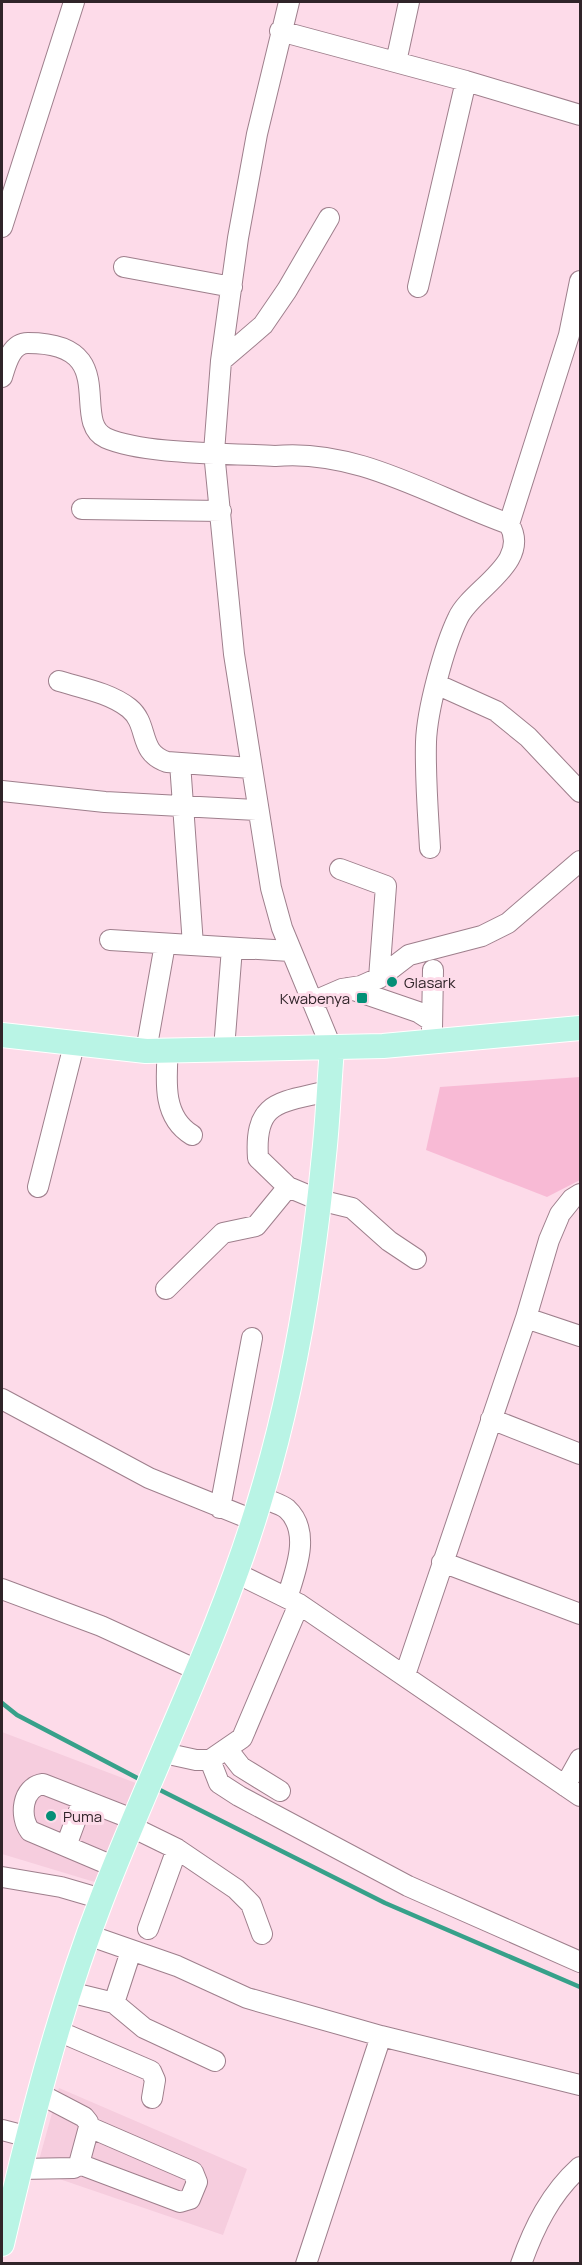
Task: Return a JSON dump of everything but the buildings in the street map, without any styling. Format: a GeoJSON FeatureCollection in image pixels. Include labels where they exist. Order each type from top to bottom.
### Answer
{"type":"FeatureCollection","features":[{"type":"Feature","properties":{"kind":"main road"},"geometry":{"type":"LineString","coordinates":[[2,1035],[74,1045],[157,1050],[332,1048],[432,1031],[580,1028]]}},
{"type":"Feature","properties":{"kind":"main road"},"geometry":{"type":"LineString","coordinates":[[3,2232],[69,1992],[88,1935],[162,1759],[236,1573],[261,1497],[296,1359],[319,1200],[332,1048]]}},
{"type":"Feature","properties":{"kind":"street"},"geometry":{"type":"LineString","coordinates":[[2,227],[74,2]]}},
{"type":"Feature","properties":{"kind":"street"},"geometry":{"type":"LineString","coordinates":[[289,2],[280,31],[257,134],[221,361],[214,452],[234,654],[272,888],[290,951],[332,1048]]}},
{"type":"Feature","properties":{"kind":"street"},"geometry":{"type":"LineString","coordinates":[[396,62],[409,2]]}},
{"type":"Feature","properties":{"kind":"street"},"geometry":{"type":"LineString","coordinates":[[280,31],[466,81],[580,115]]}},
{"type":"Feature","properties":{"kind":"street"},"geometry":{"type":"LineString","coordinates":[[418,287],[466,81]]}},
{"type":"Feature","properties":{"kind":"street"},"geometry":{"type":"LineString","coordinates":[[221,361],[263,325],[287,290],[329,218]]}},
{"type":"Feature","properties":{"kind":"street"},"geometry":{"type":"LineString","coordinates":[[123,267],[232,287]]}},
{"type":"Feature","properties":{"kind":"street"},"geometry":{"type":"LineString","coordinates":[[508,524],[569,335],[580,281]]}},
{"type":"Feature","properties":{"kind":"street"},"geometry":{"type":"LineString","coordinates":[[2,377],[15,348],[25,343],[59,347],[73,352],[83,361],[95,426],[104,437],[135,447],[274,456],[295,454],[359,464],[508,524],[514,533],[507,560],[487,587],[468,602],[458,617],[436,684],[426,740],[430,848]]}},
{"type":"Feature","properties":{"kind":"street"},"geometry":{"type":"LineString","coordinates":[[82,509],[221,511]]}},
{"type":"Feature","properties":{"kind":"street"},"geometry":{"type":"LineString","coordinates":[[59,681],[114,698],[130,709],[140,720],[148,748],[156,758],[180,763],[251,768]]}},
{"type":"Feature","properties":{"kind":"street"},"geometry":{"type":"LineString","coordinates":[[436,684],[496,711],[528,737],[580,792]]}},
{"type":"Feature","properties":{"kind":"street"},"geometry":{"type":"LineString","coordinates":[[180,763],[193,945]]}},
{"type":"Feature","properties":{"kind":"street"},"geometry":{"type":"LineString","coordinates":[[2,791],[105,802],[258,810]]}},
{"type":"Feature","properties":{"kind":"street"},"geometry":{"type":"LineString","coordinates":[[312,1002],[379,978],[409,955],[482,936],[508,923],[580,861]]}},
{"type":"Feature","properties":{"kind":"street"},"geometry":{"type":"LineString","coordinates":[[340,868],[386,886],[379,978]]}},
{"type":"Feature","properties":{"kind":"street"},"geometry":{"type":"LineString","coordinates":[[110,940],[290,951]]}},
{"type":"Feature","properties":{"kind":"street"},"geometry":{"type":"LineString","coordinates":[[165,944],[157,1050],[166,1077],[170,1109],[177,1126],[192,1135]]}},
{"type":"Feature","properties":{"kind":"street"},"geometry":{"type":"LineString","coordinates":[[224,1049],[232,948]]}},
{"type":"Feature","properties":{"kind":"street"},"geometry":{"type":"LineString","coordinates":[[432,1031],[433,970]]}},
{"type":"Feature","properties":{"kind":"street"},"geometry":{"type":"LineString","coordinates":[[348,988],[418,1012],[432,1031]]}},
{"type":"Feature","properties":{"kind":"street"},"geometry":{"type":"LineString","coordinates":[[38,1187],[74,1045]]}},
{"type":"Feature","properties":{"kind":"street"},"geometry":{"type":"LineString","coordinates":[[328,1091],[277,1103],[264,1116],[256,1133],[258,1158],[288,1187],[319,1200],[333,1201],[352,1208],[389,1241],[416,1258]]}},
{"type":"Feature","properties":{"kind":"street"},"geometry":{"type":"LineString","coordinates":[[166,1289],[223,1233],[256,1226],[288,1187]]}},
{"type":"Feature","properties":{"kind":"street"},"geometry":{"type":"LineString","coordinates":[[405,1675],[526,1318],[549,1240],[560,1214],[572,1199],[580,1194]]}},
{"type":"Feature","properties":{"kind":"street"},"geometry":{"type":"LineString","coordinates":[[526,1318],[580,1336]]}},
{"type":"Feature","properties":{"kind":"street"},"geometry":{"type":"LineString","coordinates":[[220,1508],[252,1338]]}},
{"type":"Feature","properties":{"kind":"street"},"geometry":{"type":"LineString","coordinates":[[2,1399],[148,1478],[253,1520]]}},
{"type":"Feature","properties":{"kind":"street"},"geometry":{"type":"LineString","coordinates":[[491,1419],[580,1454]]}},
{"type":"Feature","properties":{"kind":"street"},"geometry":{"type":"LineString","coordinates":[[162,1759],[210,1760],[242,1738],[293,1601],[301,1550],[297,1526],[287,1509],[261,1497]]}},
{"type":"Feature","properties":{"kind":"street"},"geometry":{"type":"LineString","coordinates":[[442,1562],[580,1614]]}},
{"type":"Feature","properties":{"kind":"street"},"geometry":{"type":"LineString","coordinates":[[236,1573],[293,1601],[573,1791],[580,1759]]}},
{"type":"Feature","properties":{"kind":"street"},"geometry":{"type":"LineString","coordinates":[[2,1589],[101,1626],[197,1670]]}},
{"type":"Feature","properties":{"kind":"street"},"geometry":{"type":"LineString","coordinates":[[227,1749],[241,1767],[280,1791]]}},
{"type":"Feature","properties":{"kind":"street"},"geometry":{"type":"LineString","coordinates":[[210,1760],[219,1783],[239,1796],[408,1886],[580,1962]]}},
{"type":"Feature","properties":{"kind":"street"},"geometry":{"type":"LineString","coordinates":[[115,1867],[30,1831],[24,1823],[22,1814],[29,1791],[35,1785],[43,1784],[83,1800],[137,1816],[177,1849],[236,1889],[251,1904],[262,1934]]}},
{"type":"Feature","properties":{"kind":"street"},"geometry":{"type":"LineString","coordinates":[[66,1846],[83,1800]]}},
{"type":"Feature","properties":{"kind":"street"},"geometry":{"type":"LineString","coordinates":[[148,1929],[177,1849]]}},
{"type":"Feature","properties":{"kind":"street"},"geometry":{"type":"LineString","coordinates":[[2,1877],[25,1879],[102,1899]]}},
{"type":"Feature","properties":{"kind":"street"},"geometry":{"type":"LineString","coordinates":[[88,1935],[177,1966],[247,1998],[381,2036],[580,2085]]}},
{"type":"Feature","properties":{"kind":"street"},"geometry":{"type":"LineString","coordinates":[[114,2003],[131,1951]]}},
{"type":"Feature","properties":{"kind":"street"},"geometry":{"type":"LineString","coordinates":[[69,1992],[114,2003],[144,2028],[215,2061]]}},
{"type":"Feature","properties":{"kind":"street"},"geometry":{"type":"LineString","coordinates":[[58,2031],[152,2071],[155,2080],[152,2098]]}},
{"type":"Feature","properties":{"kind":"street"},"geometry":{"type":"LineString","coordinates":[[306,2264],[381,2036]]}},
{"type":"Feature","properties":{"kind":"street"},"geometry":{"type":"LineString","coordinates":[[20,2169],[67,2170],[79,2164],[180,2202],[190,2199],[197,2182],[193,2172],[89,2127],[84,2117],[40,2094]]}},
{"type":"Feature","properties":{"kind":"street"},"geometry":{"type":"LineString","coordinates":[[79,2164],[89,2127]]}},
{"type":"Feature","properties":{"kind":"street"},"geometry":{"type":"LineString","coordinates":[[2,2130],[29,2137]]}},
{"type":"Feature","properties":{"kind":"street"},"geometry":{"type":"LineString","coordinates":[[521,2264],[532,2232],[561,2184],[580,2167]]}},
{"type":"Feature","properties":{"kind":"shaded area"},"geometry":{"type":"Polygon","coordinates":[[[580,1077],[580,1180],[547,1197],[426,1150],[440,1087],[580,1077]]]}},
{"type":"Feature","properties":{"kind":"shaded area"},"geometry":{"type":"Polygon","coordinates":[[[2,1732],[141,1785],[98,1883],[2,1854],[2,1732]]]}},
{"type":"Feature","properties":{"kind":"shaded area"},"geometry":{"type":"Polygon","coordinates":[[[59,2088],[247,2169],[223,2235],[36,2171],[59,2088]]]}},
{"type":"Feature","properties":{"kind":"waterway"},"geometry":{"type":"LineString","coordinates":[[2,1703],[17,1715],[143,1781]]}},
{"type":"Feature","properties":{"kind":"waterway"},"geometry":{"type":"LineString","coordinates":[[156,1788],[385,1903],[580,1987]]}},
{"type":"Feature","properties":{"kind":"place","name":"Glasark"},"geometry":{"type":"Point","coordinates":[392,982]}},
{"type":"Feature","properties":{"kind":"place","name":"Kwabenya"},"geometry":{"type":"Point","coordinates":[362,998]}},
{"type":"Feature","properties":{"kind":"place","name":"Puma"},"geometry":{"type":"Point","coordinates":[51,1816]}}]}
